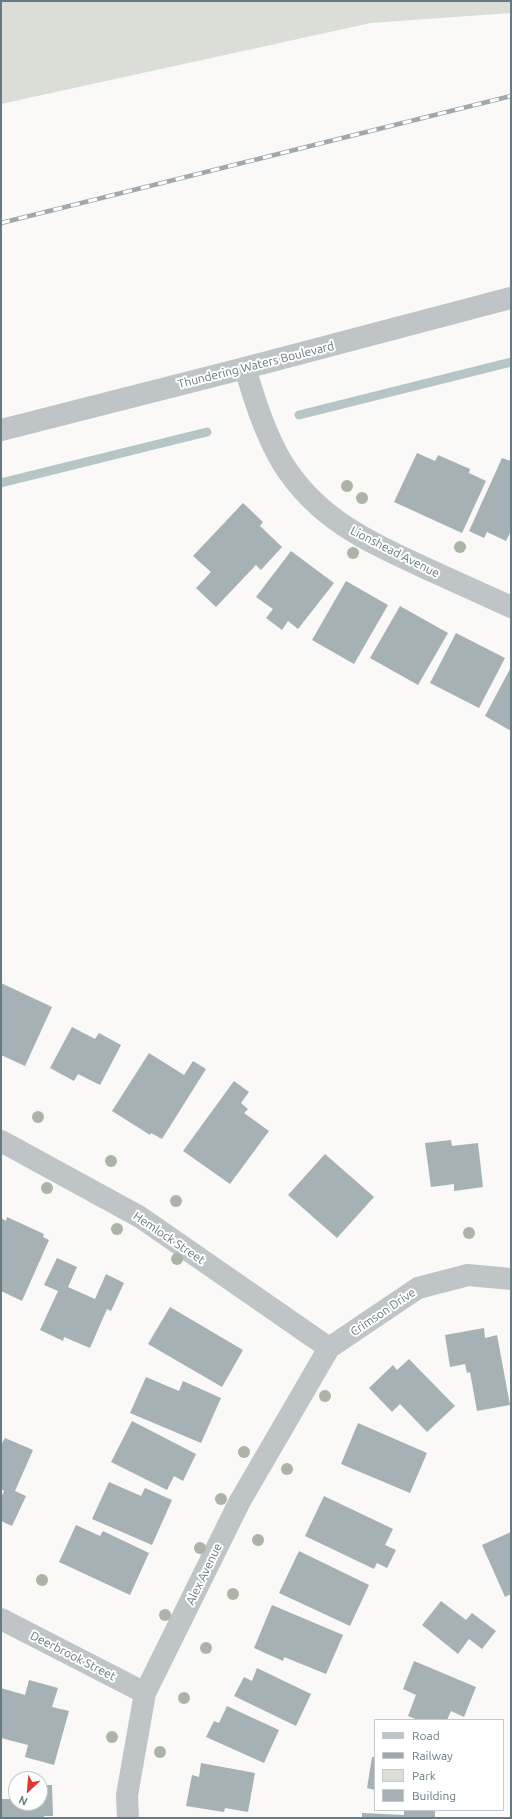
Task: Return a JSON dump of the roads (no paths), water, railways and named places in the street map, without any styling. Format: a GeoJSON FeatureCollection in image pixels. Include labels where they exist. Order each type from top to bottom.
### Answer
{"type":"FeatureCollection","features":[{"type":"Feature","properties":{"kind":"street","name":"Thundering Waters Boulevard"},"geometry":{"type":"LineString","coordinates":[[1,430],[511,298]]}},
{"type":"Feature","properties":{"kind":"street","name":"Lionshead Avenue"},"geometry":{"type":"LineString","coordinates":[[245,368],[259,414],[283,464],[316,504],[333,518],[366,540],[511,607]]}},
{"type":"Feature","properties":{"kind":"street","name":"Hemlock Street"},"geometry":{"type":"LineString","coordinates":[[1,1141],[140,1217],[328,1348]]}},
{"type":"Feature","properties":{"kind":"street","name":"Crimson Drive"},"geometry":{"type":"LineString","coordinates":[[328,1348],[418,1288],[468,1275],[511,1279]]}},
{"type":"Feature","properties":{"kind":"street","name":"Alex Avenue"},"geometry":{"type":"LineString","coordinates":[[128,1818],[127,1795],[145,1693],[240,1501],[328,1348]]}},
{"type":"Feature","properties":{"kind":"street","name":"Deerbrook Street"},"geometry":{"type":"LineString","coordinates":[[1,1619],[145,1693]]}},
{"type":"Feature","properties":{"kind":"waterway"},"geometry":{"type":"LineString","coordinates":[[299,415],[511,362]]}},
{"type":"Feature","properties":{"kind":"waterway"},"geometry":{"type":"LineString","coordinates":[[1,483],[207,432]]}},
{"type":"Feature","properties":{"kind":"railway"},"geometry":{"type":"LineString","coordinates":[[1,223],[511,96]]}}]}
